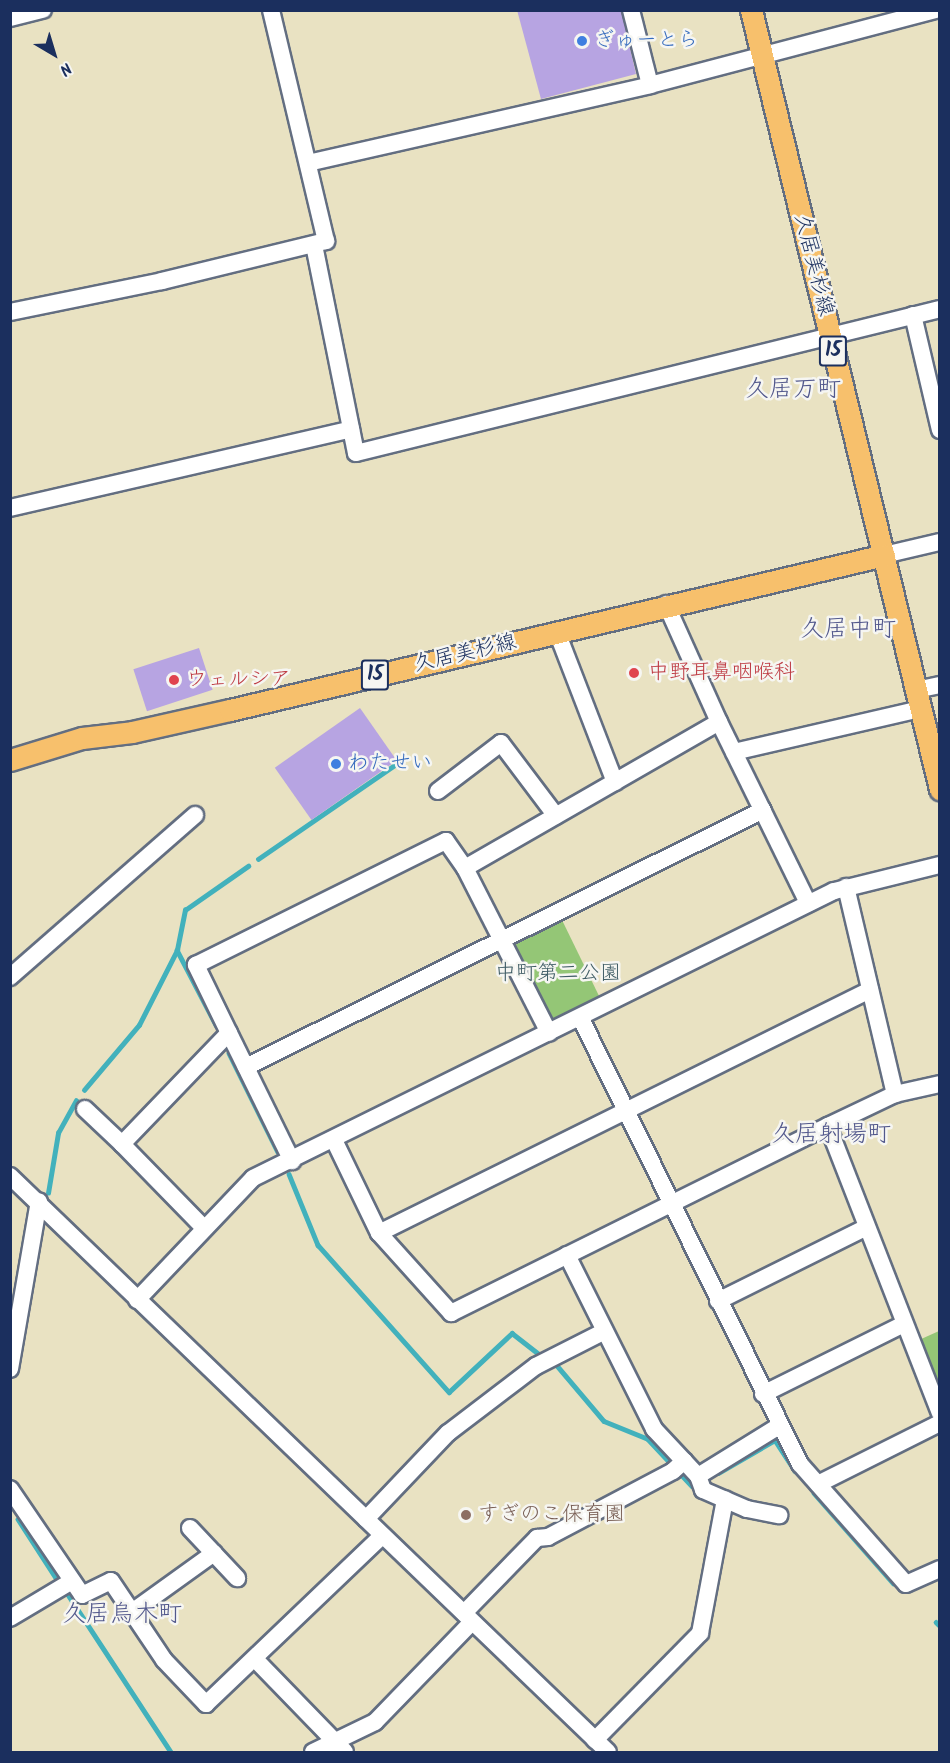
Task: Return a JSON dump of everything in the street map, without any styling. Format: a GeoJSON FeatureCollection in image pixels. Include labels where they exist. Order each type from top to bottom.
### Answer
{"type":"FeatureCollection","features":[{"type":"Feature","properties":{"kind":"main road","name":"久居美杉線"},"geometry":{"type":"LineString","coordinates":[[751,10],[939,789]]}},
{"type":"Feature","properties":{"kind":"main road","name":"久居美杉線"},"geometry":{"type":"LineString","coordinates":[[10,760],[82,738],[132,732],[557,632],[666,604],[884,555]]}},
{"type":"Feature","properties":{"kind":"street"},"geometry":{"type":"LineString","coordinates":[[10,18],[43,10]]}},
{"type":"Feature","properties":{"kind":"street"},"geometry":{"type":"LineString","coordinates":[[10,312],[326,241],[271,10]]}},
{"type":"Feature","properties":{"kind":"street"},"geometry":{"type":"LineString","coordinates":[[631,10],[650,85]]}},
{"type":"Feature","properties":{"kind":"street"},"geometry":{"type":"LineString","coordinates":[[308,163],[650,85],[762,53],[936,10]]}},
{"type":"Feature","properties":{"kind":"street"},"geometry":{"type":"LineString","coordinates":[[314,245],[356,453],[939,309]]}},
{"type":"Feature","properties":{"kind":"street"},"geometry":{"type":"LineString","coordinates":[[913,315],[939,430]]}},
{"type":"Feature","properties":{"kind":"street"},"geometry":{"type":"LineString","coordinates":[[10,508],[351,429]]}},
{"type":"Feature","properties":{"kind":"street"},"geometry":{"type":"LineString","coordinates":[[884,555],[939,542]]}},
{"type":"Feature","properties":{"kind":"street"},"geometry":{"type":"LineString","coordinates":[[666,604],[719,722],[808,903]]}},
{"type":"Feature","properties":{"kind":"street"},"geometry":{"type":"LineString","coordinates":[[557,632],[615,782]]}},
{"type":"Feature","properties":{"kind":"street"},"geometry":{"type":"LineString","coordinates":[[734,753],[918,700],[939,685]]}},
{"type":"Feature","properties":{"kind":"street"},"geometry":{"type":"LineString","coordinates":[[465,868],[719,722]]}},
{"type":"Feature","properties":{"kind":"street"},"geometry":{"type":"LineString","coordinates":[[438,791],[501,743],[556,816]]}},
{"type":"Feature","properties":{"kind":"street"},"geometry":{"type":"LineString","coordinates":[[246,1067],[763,810]]}},
{"type":"Feature","properties":{"kind":"street"},"geometry":{"type":"LineString","coordinates":[[10,976],[195,814]]}},
{"type":"Feature","properties":{"kind":"street"},"geometry":{"type":"LineString","coordinates":[[292,1161],[196,965],[446,841],[465,868],[549,1033]]}},
{"type":"Feature","properties":{"kind":"street"},"geometry":{"type":"LineString","coordinates":[[137,1300],[203,1227],[253,1179],[808,903],[846,887],[939,866]]}},
{"type":"Feature","properties":{"kind":"street"},"geometry":{"type":"LineString","coordinates":[[846,887],[895,1094]]}},
{"type":"Feature","properties":{"kind":"street"},"geometry":{"type":"LineString","coordinates":[[379,1233],[870,990]]}},
{"type":"Feature","properties":{"kind":"street"},"geometry":{"type":"LineString","coordinates":[[580,1017],[763,1394],[800,1464],[906,1584],[939,1569]]}},
{"type":"Feature","properties":{"kind":"street"},"geometry":{"type":"LineString","coordinates":[[122,1143],[229,1033]]}},
{"type":"Feature","properties":{"kind":"street"},"geometry":{"type":"LineString","coordinates":[[334,1140],[379,1233],[451,1313],[895,1094],[939,1084]]}},
{"type":"Feature","properties":{"kind":"street"},"geometry":{"type":"LineString","coordinates":[[85,1109],[122,1143],[203,1227]]}},
{"type":"Feature","properties":{"kind":"street"},"geometry":{"type":"LineString","coordinates":[[828,1126],[939,1413]]}},
{"type":"Feature","properties":{"kind":"street"},"geometry":{"type":"LineString","coordinates":[[10,1176],[39,1201],[137,1300],[608,1752]]}},
{"type":"Feature","properties":{"kind":"street"},"geometry":{"type":"LineString","coordinates":[[10,1369],[39,1201]]}},
{"type":"Feature","properties":{"kind":"street"},"geometry":{"type":"LineString","coordinates":[[718,1301],[867,1227]]}},
{"type":"Feature","properties":{"kind":"street"},"geometry":{"type":"LineString","coordinates":[[567,1255],[654,1429],[679,1465],[698,1476],[704,1490],[747,1509],[779,1515]]}},
{"type":"Feature","properties":{"kind":"street"},"geometry":{"type":"LineString","coordinates":[[763,1394],[904,1324]]}},
{"type":"Feature","properties":{"kind":"street"},"geometry":{"type":"LineString","coordinates":[[366,1519],[448,1433],[550,1359],[605,1331]]}},
{"type":"Feature","properties":{"kind":"street"},"geometry":{"type":"LineString","coordinates":[[818,1484],[939,1423]]}},
{"type":"Feature","properties":{"kind":"street"},"geometry":{"type":"LineString","coordinates":[[698,1476],[779,1426]]}},
{"type":"Feature","properties":{"kind":"street"},"geometry":{"type":"LineString","coordinates":[[313,1752],[333,1739],[380,1718],[537,1538],[548,1536],[679,1465]]}},
{"type":"Feature","properties":{"kind":"street"},"geometry":{"type":"LineString","coordinates":[[10,1489],[82,1595],[111,1581],[164,1660],[206,1704],[382,1536]]}},
{"type":"Feature","properties":{"kind":"street"},"geometry":{"type":"LineString","coordinates":[[595,1740],[700,1633],[725,1499]]}},
{"type":"Feature","properties":{"kind":"street"},"geometry":{"type":"LineString","coordinates":[[190,1528],[237,1578]]}},
{"type":"Feature","properties":{"kind":"street"},"geometry":{"type":"LineString","coordinates":[[132,1612],[214,1553]]}},
{"type":"Feature","properties":{"kind":"street"},"geometry":{"type":"LineString","coordinates":[[10,1618],[72,1581]]}},
{"type":"Feature","properties":{"kind":"street"},"geometry":{"type":"LineString","coordinates":[[255,1659],[345,1752]]}},
{"type":"Feature","properties":{"kind":"green space","name":"中町第二公園"},"geometry":{"type":"Polygon","coordinates":[[[561,918],[601,1000],[557,1022],[550,1020],[514,948],[516,941],[561,918]]]}},
{"type":"Feature","properties":{"kind":"green space"},"geometry":{"type":"Polygon","coordinates":[[[939,1331],[939,1393],[919,1340],[939,1331]]]}},
{"type":"Feature","properties":{"kind":"building","name":"ぎゅーとら"},"geometry":{"type":"Polygon","coordinates":[[[517,10],[621,10],[636,74],[541,99],[517,10]]]}},
{"type":"Feature","properties":{"kind":"building","name":"ウェルシア"},"geometry":{"type":"Polygon","coordinates":[[[199,648],[213,690],[147,711],[133,669],[199,648]]]}},
{"type":"Feature","properties":{"kind":"building","name":"わたせい"},"geometry":{"type":"Polygon","coordinates":[[[360,708],[397,760],[312,820],[275,768],[360,708]]]}},
{"type":"Feature","properties":{"kind":"waterway"},"geometry":{"type":"LineString","coordinates":[[258,859],[396,764]]}},
{"type":"Feature","properties":{"kind":"waterway"},"geometry":{"type":"LineString","coordinates":[[84,1090],[139,1025],[177,950],[185,910],[248,866]]}},
{"type":"Feature","properties":{"kind":"waterway"},"geometry":{"type":"LineString","coordinates":[[177,950],[216,1025]]}},
{"type":"Feature","properties":{"kind":"waterway"},"geometry":{"type":"LineString","coordinates":[[229,1053],[278,1152]]}},
{"type":"Feature","properties":{"kind":"waterway"},"geometry":{"type":"LineString","coordinates":[[48,1193],[58,1133],[76,1101]]}},
{"type":"Feature","properties":{"kind":"waterway"},"geometry":{"type":"LineString","coordinates":[[289,1174],[318,1245],[449,1392],[512,1333],[544,1358]]}},
{"type":"Feature","properties":{"kind":"waterway"},"geometry":{"type":"LineString","coordinates":[[554,1362],[604,1421],[648,1439],[692,1486]]}},
{"type":"Feature","properties":{"kind":"waterway"},"geometry":{"type":"LineString","coordinates":[[718,1473],[775,1440],[795,1471]]}},
{"type":"Feature","properties":{"kind":"waterway"},"geometry":{"type":"LineString","coordinates":[[814,1493],[893,1583]]}},
{"type":"Feature","properties":{"kind":"waterway"},"geometry":{"type":"LineString","coordinates":[[18,1519],[58,1581]]}},
{"type":"Feature","properties":{"kind":"waterway"},"geometry":{"type":"LineString","coordinates":[[67,1593],[171,1752]]}},
{"type":"Feature","properties":{"kind":"waterway"},"geometry":{"type":"LineString","coordinates":[[936,1622],[940,1626]]}},
{"type":"Feature","properties":{"kind":"place","name":"ぎゅーとら"},"geometry":{"type":"Point","coordinates":[582,41]}},
{"type":"Feature","properties":{"kind":"place","name":"中野耳鼻咽喉科"},"geometry":{"type":"Point","coordinates":[634,673]}},
{"type":"Feature","properties":{"kind":"place","name":"ウェルシア"},"geometry":{"type":"Point","coordinates":[174,680]}},
{"type":"Feature","properties":{"kind":"place","name":"わたせい"},"geometry":{"type":"Point","coordinates":[336,764]}},
{"type":"Feature","properties":{"kind":"place","name":"すぎのこ保育園"},"geometry":{"type":"Point","coordinates":[466,1515]}},
{"type":"Feature","properties":{"kind":"district","name":"久居万町"},"geometry":{"type":"Point","coordinates":[793,390]}},
{"type":"Feature","properties":{"kind":"district","name":"久居中町"},"geometry":{"type":"Point","coordinates":[848,630]}},
{"type":"Feature","properties":{"kind":"district","name":"久居射場町"},"geometry":{"type":"Point","coordinates":[831,1135]}},
{"type":"Feature","properties":{"kind":"district","name":"久居烏木町"},"geometry":{"type":"Point","coordinates":[122,1615]}}]}
